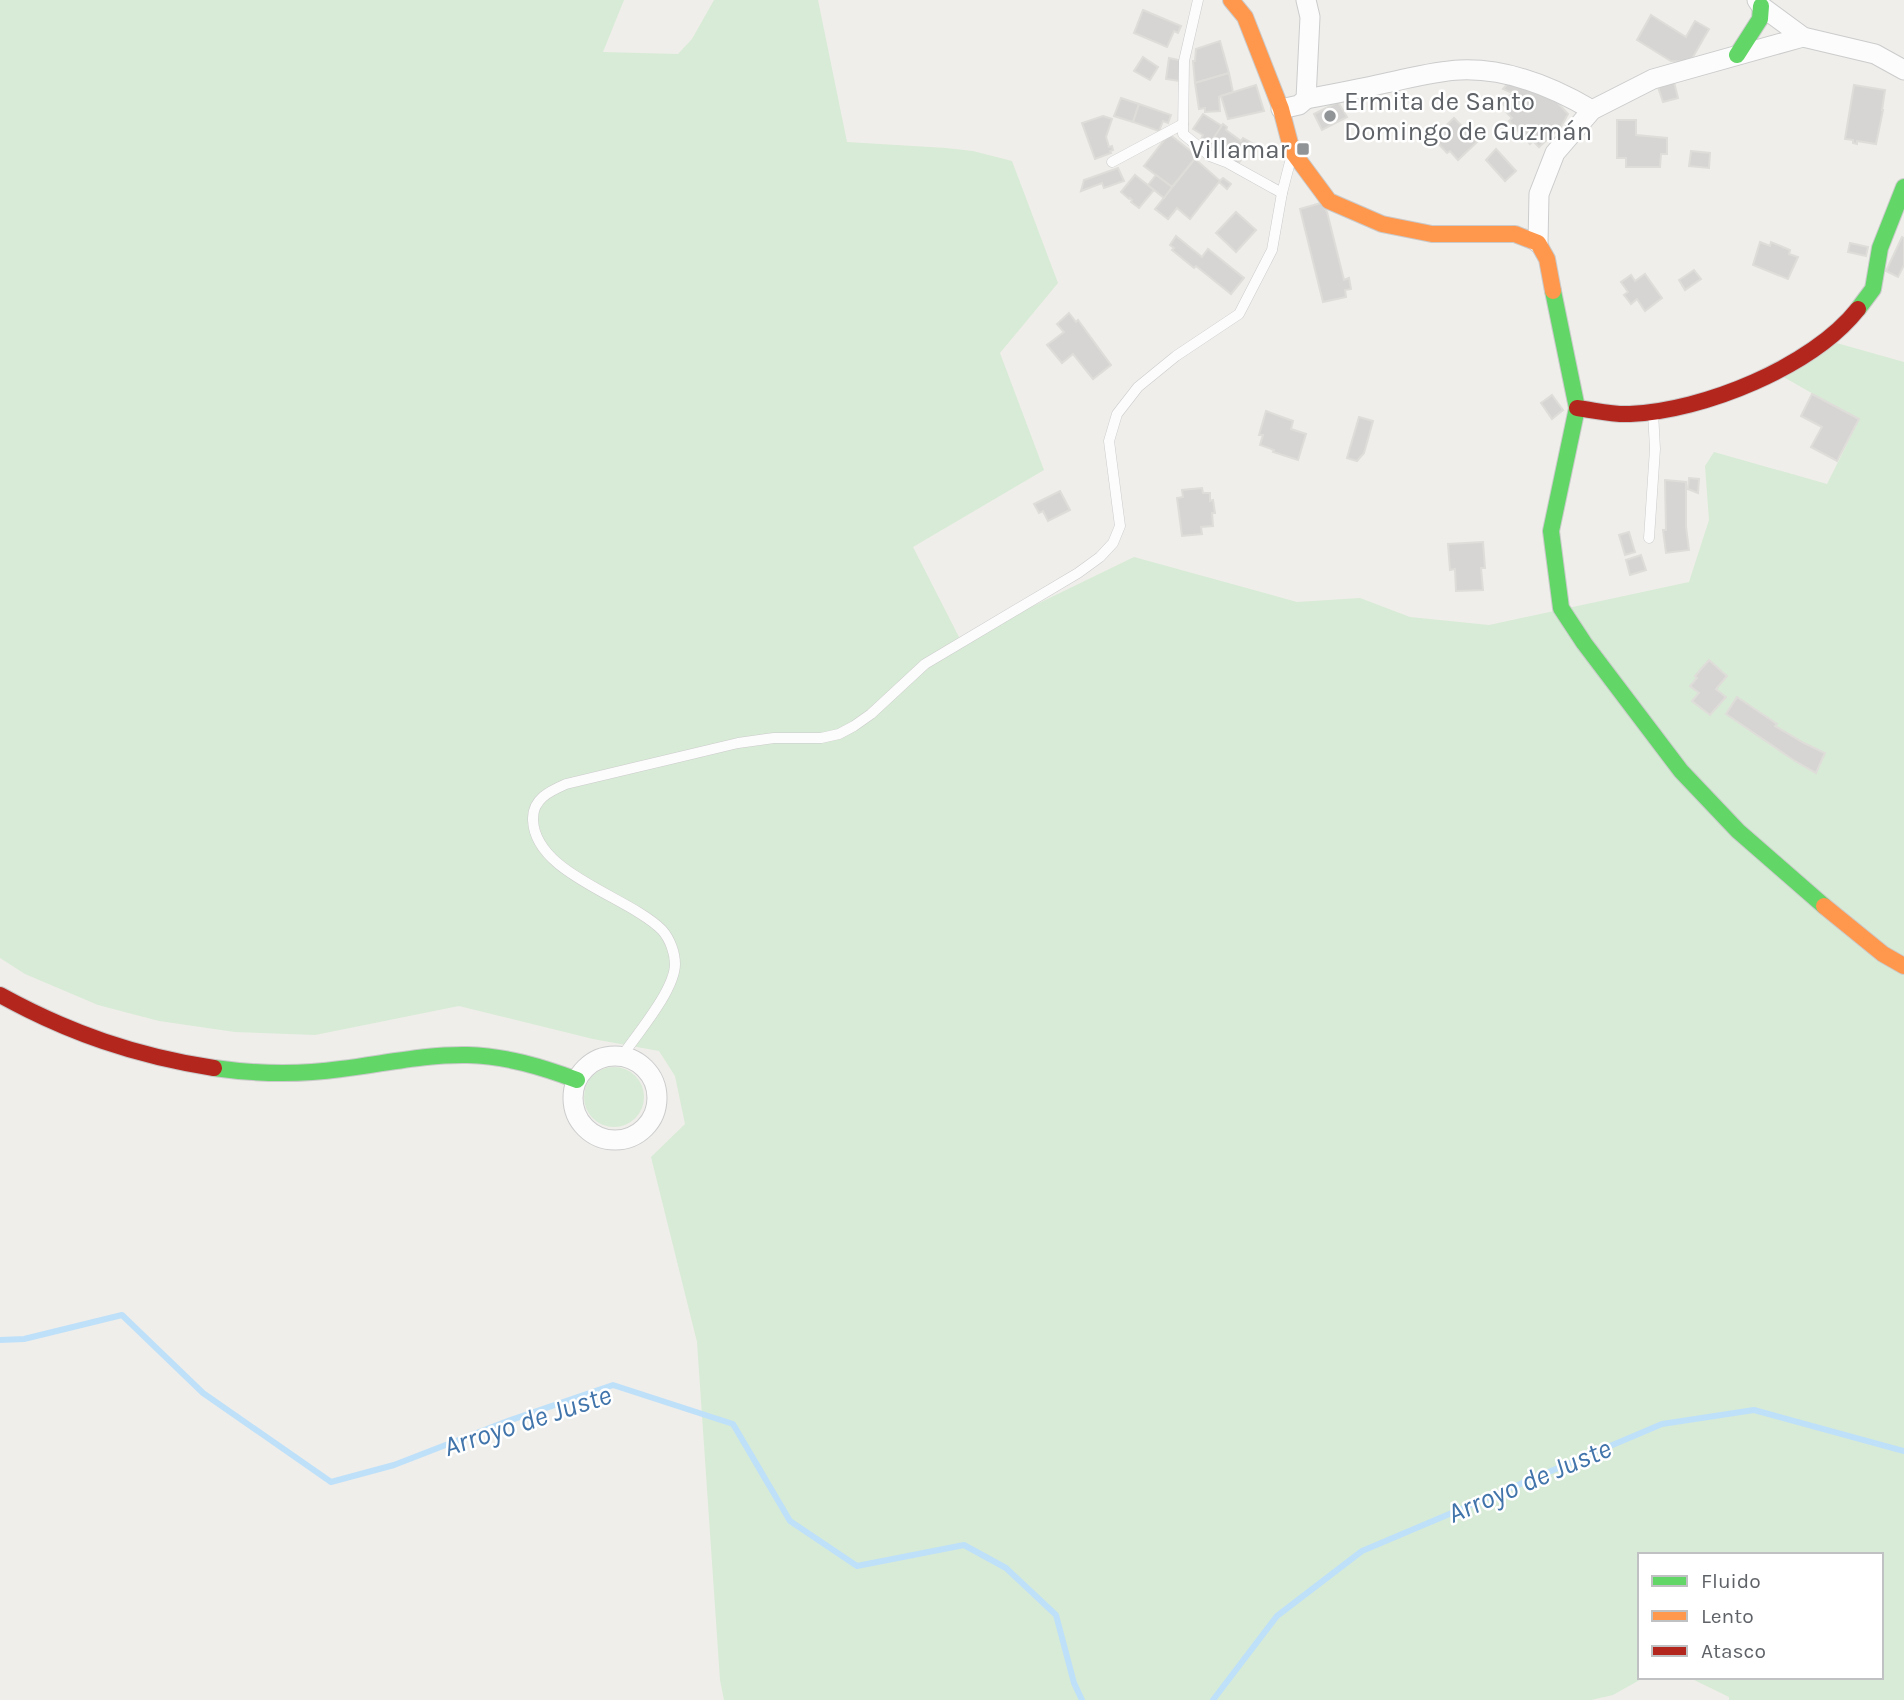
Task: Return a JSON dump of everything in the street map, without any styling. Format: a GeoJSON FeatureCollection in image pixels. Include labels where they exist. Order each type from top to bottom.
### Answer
{"type":"FeatureCollection","features":[{"type":"Feature","properties":{"kind":"street"},"geometry":{"type":"LineString","coordinates":[[1231,0],[1245,17],[1281,108],[1292,151],[1329,201],[1382,224],[1432,234],[1515,234],[1538,243]]}},
{"type":"Feature","properties":{"kind":"street"},"geometry":{"type":"LineString","coordinates":[[1759,3],[1803,37],[1875,54],[1904,70]]}},
{"type":"Feature","properties":{"kind":"street"},"geometry":{"type":"LineString","coordinates":[[1737,55],[1760,19],[1759,3]]}},
{"type":"Feature","properties":{"kind":"street"},"geometry":{"type":"LineString","coordinates":[[1307,99],[1312,6]]}},
{"type":"Feature","properties":{"kind":"street"},"geometry":{"type":"LineString","coordinates":[[1803,37],[1653,79],[1592,110],[1555,153],[1539,194],[1538,243],[1547,259],[1577,408],[1551,531],[1561,608],[1584,643],[1681,771],[1738,831],[1843,922],[1883,954],[1904,966]]}},
{"type":"Feature","properties":{"kind":"street"},"geometry":{"type":"LineString","coordinates":[[1281,108],[1299,105],[1307,99],[1422,75],[1461,70],[1496,73],[1529,81],[1573,98],[1592,110]]}},
{"type":"Feature","properties":{"kind":"street"},"geometry":{"type":"LineString","coordinates":[[1577,408],[1628,414],[1669,409],[1730,392],[1774,372],[1820,344],[1851,320],[1873,290],[1877,259],[1904,187]]}},
{"type":"Feature","properties":{"kind":"street"},"geometry":{"type":"LineString","coordinates":[[0,995],[42,1018],[105,1043],[180,1062],[224,1069],[301,1073],[456,1055],[494,1056],[532,1064],[577,1080]]}},
{"type":"Feature","properties":{"kind":"street"},"geometry":{"type":"LineString","coordinates":[[608,1056],[622,1056],[636,1061],[650,1074],[657,1092],[657,1102],[653,1116],[641,1131],[624,1139],[603,1139],[579,1121],[574,1108],[573,1089],[581,1073],[594,1061],[608,1056]]}},
{"type":"Feature","properties":{"kind":"lane"},"geometry":{"type":"LineString","coordinates":[[1198,0],[1184,61],[1183,134],[1210,156],[1282,193]]}},
{"type":"Feature","properties":{"kind":"lane"},"geometry":{"type":"LineString","coordinates":[[1112,162],[1183,124]]}},
{"type":"Feature","properties":{"kind":"lane"},"geometry":{"type":"LineString","coordinates":[[622,1056],[668,988],[675,965],[672,946],[662,931],[648,920],[558,864],[533,832],[532,814],[538,800],[553,789],[566,784],[738,743],[774,738],[821,738],[839,734],[871,714],[925,664],[1078,573],[1100,557],[1113,543],[1120,526],[1109,441],[1116,414],[1138,387],[1176,356],[1239,314],[1272,250],[1292,151]]}},
{"type":"Feature","properties":{"kind":"lane"},"geometry":{"type":"LineString","coordinates":[[1649,538],[1654,449],[1653,411]]}},
{"type":"Feature","properties":{"kind":"green space"},"geometry":{"type":"Polygon","coordinates":[[[0,0],[624,0],[603,52],[678,54],[692,39],[714,0],[818,0],[847,142],[973,151],[1012,161],[1058,283],[1000,353],[1044,470],[913,547],[961,641],[1134,557],[1297,602],[1360,598],[1410,617],[1489,625],[1689,582],[1709,520],[1705,466],[1714,452],[1827,484],[1859,420],[1780,375],[1833,342],[1904,362],[1904,1700],[1729,1700],[1729,1697],[1692,1679],[1883,1679],[1883,1553],[1638,1553],[1638,1679],[1641,1679],[1613,1695],[1591,1700],[724,1700],[720,1680],[697,1342],[651,1157],[685,1124],[675,1076],[659,1051],[593,1039],[459,1006],[315,1035],[235,1032],[159,1021],[98,1005],[25,974],[0,958],[0,0]]]}},
{"type":"Feature","properties":{"kind":"green space"},"geometry":{"type":"Polygon","coordinates":[[[608,1067],[620,1067],[639,1080],[644,1097],[642,1109],[631,1122],[620,1127],[608,1127],[589,1114],[584,1103],[584,1091],[597,1072],[608,1067]]]}},
{"type":"Feature","properties":{"kind":"building"},"geometry":{"type":"Polygon","coordinates":[[[1143,10],[1181,26],[1178,33],[1174,31],[1167,47],[1134,33],[1143,10]]]}},
{"type":"Feature","properties":{"kind":"building"},"geometry":{"type":"Polygon","coordinates":[[[1651,15],[1686,37],[1695,21],[1709,29],[1690,62],[1671,61],[1637,40],[1651,15]]]}},
{"type":"Feature","properties":{"kind":"building"},"geometry":{"type":"Polygon","coordinates":[[[1220,41],[1229,73],[1195,83],[1193,61],[1196,49],[1220,41]]]}},
{"type":"Feature","properties":{"kind":"building"},"geometry":{"type":"Polygon","coordinates":[[[1143,57],[1158,67],[1150,80],[1134,71],[1143,57]]]}},
{"type":"Feature","properties":{"kind":"building"},"geometry":{"type":"Polygon","coordinates":[[[1169,58],[1183,61],[1180,81],[1166,79],[1169,58]]]}},
{"type":"Feature","properties":{"kind":"building"},"geometry":{"type":"Polygon","coordinates":[[[1229,73],[1233,92],[1219,97],[1220,111],[1205,112],[1205,108],[1199,109],[1195,83],[1229,73]]]}},
{"type":"Feature","properties":{"kind":"building"},"geometry":{"type":"Polygon","coordinates":[[[1509,82],[1556,101],[1568,114],[1561,127],[1539,147],[1533,141],[1530,144],[1509,121],[1512,118],[1502,103],[1513,93],[1503,89],[1509,82]]]}},
{"type":"Feature","properties":{"kind":"building"},"geometry":{"type":"Polygon","coordinates":[[[1674,82],[1678,98],[1663,102],[1658,87],[1674,82]]]}},
{"type":"Feature","properties":{"kind":"building"},"geometry":{"type":"Polygon","coordinates":[[[1256,85],[1264,111],[1228,119],[1221,96],[1256,85]]]}},
{"type":"Feature","properties":{"kind":"building"},"geometry":{"type":"Polygon","coordinates":[[[1854,85],[1885,90],[1876,144],[1857,141],[1857,144],[1853,143],[1853,140],[1845,139],[1854,85]]]}},
{"type":"Feature","properties":{"kind":"building"},"geometry":{"type":"Polygon","coordinates":[[[1121,98],[1139,104],[1133,122],[1114,116],[1121,98]]]}},
{"type":"Feature","properties":{"kind":"building","name":"Ermita de Santo Domingo de Guzmán"},"geometry":{"type":"Polygon","coordinates":[[[1338,102],[1347,117],[1322,130],[1314,114],[1338,102]]]}},
{"type":"Feature","properties":{"kind":"building"},"geometry":{"type":"Polygon","coordinates":[[[1139,104],[1171,115],[1168,123],[1163,121],[1159,131],[1133,122],[1139,104]]]}},
{"type":"Feature","properties":{"kind":"building"},"geometry":{"type":"Polygon","coordinates":[[[1203,114],[1222,126],[1208,147],[1200,142],[1203,135],[1193,129],[1203,114]]]}},
{"type":"Feature","properties":{"kind":"building"},"geometry":{"type":"Polygon","coordinates":[[[1103,116],[1112,119],[1106,137],[1113,150],[1095,159],[1082,123],[1103,116]]]}},
{"type":"Feature","properties":{"kind":"building"},"geometry":{"type":"Polygon","coordinates":[[[1454,118],[1477,142],[1458,160],[1433,138],[1454,118]]]}},
{"type":"Feature","properties":{"kind":"building"},"geometry":{"type":"Polygon","coordinates":[[[1617,120],[1636,120],[1636,135],[1667,138],[1667,154],[1661,154],[1660,167],[1626,167],[1626,158],[1617,158],[1617,120]]]}},
{"type":"Feature","properties":{"kind":"building"},"geometry":{"type":"Polygon","coordinates":[[[1223,124],[1227,127],[1226,130],[1241,141],[1243,138],[1252,143],[1238,164],[1209,145],[1223,124]]]}},
{"type":"Feature","properties":{"kind":"building"},"geometry":{"type":"Polygon","coordinates":[[[1169,134],[1197,156],[1172,187],[1144,166],[1169,134]]]}},
{"type":"Feature","properties":{"kind":"building"},"geometry":{"type":"Polygon","coordinates":[[[1496,149],[1516,171],[1505,181],[1486,160],[1496,149]]]}},
{"type":"Feature","properties":{"kind":"building"},"geometry":{"type":"Polygon","coordinates":[[[1691,151],[1710,153],[1709,168],[1689,166],[1691,151]]]}},
{"type":"Feature","properties":{"kind":"building"},"geometry":{"type":"Polygon","coordinates":[[[1195,159],[1220,181],[1223,178],[1231,184],[1227,189],[1219,182],[1190,219],[1177,208],[1168,219],[1155,209],[1195,159]]]}},
{"type":"Feature","properties":{"kind":"building"},"geometry":{"type":"Polygon","coordinates":[[[1118,168],[1124,181],[1104,188],[1102,183],[1081,191],[1084,180],[1118,168]]]}},
{"type":"Feature","properties":{"kind":"building"},"geometry":{"type":"Polygon","coordinates":[[[1135,175],[1154,190],[1139,208],[1121,192],[1135,175]]]}},
{"type":"Feature","properties":{"kind":"building"},"geometry":{"type":"Polygon","coordinates":[[[1156,175],[1172,187],[1164,198],[1148,185],[1156,175]]]}},
{"type":"Feature","properties":{"kind":"building"},"geometry":{"type":"Polygon","coordinates":[[[1321,203],[1327,212],[1344,280],[1349,278],[1351,289],[1345,290],[1346,297],[1323,302],[1300,209],[1321,203]]]}},
{"type":"Feature","properties":{"kind":"building"},"geometry":{"type":"Polygon","coordinates":[[[1236,212],[1256,230],[1236,252],[1216,233],[1236,212]]]}},
{"type":"Feature","properties":{"kind":"building"},"geometry":{"type":"Polygon","coordinates":[[[1176,236],[1202,257],[1208,249],[1244,278],[1231,294],[1172,250],[1174,248],[1170,245],[1176,236]]]}},
{"type":"Feature","properties":{"kind":"building"},"geometry":{"type":"Polygon","coordinates":[[[1902,237],[1904,265],[1898,277],[1886,271],[1902,237]]]}},
{"type":"Feature","properties":{"kind":"building"},"geometry":{"type":"Polygon","coordinates":[[[1760,242],[1770,246],[1771,242],[1790,250],[1789,254],[1798,257],[1788,279],[1753,265],[1760,242]]]}},
{"type":"Feature","properties":{"kind":"building"},"geometry":{"type":"Polygon","coordinates":[[[1850,243],[1868,247],[1866,256],[1848,252],[1850,243]]]}},
{"type":"Feature","properties":{"kind":"building"},"geometry":{"type":"Polygon","coordinates":[[[1694,270],[1701,279],[1685,290],[1679,280],[1694,270]]]}},
{"type":"Feature","properties":{"kind":"building"},"geometry":{"type":"Polygon","coordinates":[[[1645,274],[1662,298],[1645,311],[1637,299],[1631,304],[1624,295],[1628,292],[1621,282],[1631,275],[1635,281],[1645,274]]]}},
{"type":"Feature","properties":{"kind":"building"},"geometry":{"type":"Polygon","coordinates":[[[1069,313],[1076,322],[1078,320],[1111,365],[1093,379],[1073,354],[1062,363],[1047,345],[1064,332],[1057,324],[1069,313]]]}},
{"type":"Feature","properties":{"kind":"building"},"geometry":{"type":"Polygon","coordinates":[[[1812,394],[1859,419],[1837,461],[1811,447],[1822,427],[1801,416],[1812,394]]]}},
{"type":"Feature","properties":{"kind":"building"},"geometry":{"type":"Polygon","coordinates":[[[1552,395],[1563,410],[1552,419],[1541,403],[1552,395]]]}},
{"type":"Feature","properties":{"kind":"building"},"geometry":{"type":"Polygon","coordinates":[[[1266,411],[1293,421],[1291,429],[1306,434],[1298,460],[1260,445],[1263,435],[1259,435],[1266,411]]]}},
{"type":"Feature","properties":{"kind":"building"},"geometry":{"type":"Polygon","coordinates":[[[1359,417],[1373,421],[1364,453],[1357,461],[1347,458],[1359,417]]]}},
{"type":"Feature","properties":{"kind":"building"},"geometry":{"type":"Polygon","coordinates":[[[1689,478],[1699,479],[1698,493],[1688,489],[1689,478]]]}},
{"type":"Feature","properties":{"kind":"building"},"geometry":{"type":"Polygon","coordinates":[[[1665,480],[1686,482],[1689,550],[1666,553],[1663,530],[1666,530],[1665,480]]]}},
{"type":"Feature","properties":{"kind":"building"},"geometry":{"type":"Polygon","coordinates":[[[1202,488],[1203,493],[1210,493],[1210,501],[1213,500],[1213,526],[1201,527],[1202,534],[1182,536],[1177,498],[1183,497],[1182,490],[1202,488]]]}},
{"type":"Feature","properties":{"kind":"building"},"geometry":{"type":"Polygon","coordinates":[[[1060,491],[1070,510],[1048,521],[1043,511],[1039,513],[1034,504],[1060,491]]]}},
{"type":"Feature","properties":{"kind":"building"},"geometry":{"type":"Polygon","coordinates":[[[1629,532],[1635,552],[1625,555],[1619,535],[1629,532]]]}},
{"type":"Feature","properties":{"kind":"building"},"geometry":{"type":"Polygon","coordinates":[[[1483,542],[1483,590],[1456,591],[1455,569],[1450,570],[1448,544],[1483,542]]]}},
{"type":"Feature","properties":{"kind":"building"},"geometry":{"type":"Polygon","coordinates":[[[1641,555],[1646,570],[1630,575],[1626,560],[1641,555]]]}},
{"type":"Feature","properties":{"kind":"building"},"geometry":{"type":"Polygon","coordinates":[[[1709,660],[1727,676],[1716,689],[1726,697],[1710,715],[1692,701],[1699,693],[1690,686],[1709,660]]]}},
{"type":"Feature","properties":{"kind":"building"},"geometry":{"type":"Polygon","coordinates":[[[1737,697],[1777,724],[1775,726],[1825,753],[1816,773],[1726,714],[1737,697]]]}},
{"type":"Feature","properties":{"kind":"waterway","name":"Arroyo de Juste"},"geometry":{"type":"LineString","coordinates":[[0,1340],[24,1339],[122,1315],[203,1393],[331,1482],[394,1465],[505,1422],[613,1385],[733,1424],[790,1521],[857,1566],[964,1545],[1006,1568],[1056,1615],[1074,1683],[1082,1700]]}},
{"type":"Feature","properties":{"kind":"waterway","name":"Arroyo de Juste"},"geometry":{"type":"LineString","coordinates":[[1213,1700],[1277,1616],[1362,1551],[1662,1424],[1754,1410],[1904,1451]]}},
{"type":"Feature","properties":{"kind":"traffic: fast"},"geometry":{"type":"LineString","coordinates":[[1737,55],[1760,19],[1761,6]]}},
{"type":"Feature","properties":{"kind":"traffic: fast"},"geometry":{"type":"LineString","coordinates":[[1858,309],[1873,289],[1880,248],[1904,187]]}},
{"type":"Feature","properties":{"kind":"traffic: fast"},"geometry":{"type":"LineString","coordinates":[[1553,291],[1577,408],[1551,531],[1561,608],[1584,643],[1681,771],[1738,831],[1824,906]]}},
{"type":"Feature","properties":{"kind":"traffic: fast"},"geometry":{"type":"LineString","coordinates":[[214,1068],[293,1073],[468,1055],[524,1063],[577,1080]]}},
{"type":"Feature","properties":{"kind":"traffic: slow"},"geometry":{"type":"LineString","coordinates":[[1231,0],[1245,17],[1281,109],[1292,151],[1329,201],[1382,224],[1432,234],[1515,234],[1538,243],[1547,259],[1553,291]]}},
{"type":"Feature","properties":{"kind":"traffic: slow"},"geometry":{"type":"LineString","coordinates":[[1824,906],[1883,954],[1904,966]]}},
{"type":"Feature","properties":{"kind":"traffic: jam"},"geometry":{"type":"LineString","coordinates":[[1577,408],[1630,414],[1659,411],[1722,395],[1785,367],[1838,330],[1858,309]]}},
{"type":"Feature","properties":{"kind":"traffic: jam"},"geometry":{"type":"LineString","coordinates":[[0,995],[77,1032],[130,1050],[214,1068]]}},
{"type":"Feature","properties":{"kind":"place","name":"Ermita de Santo Domingo de Guzmán"},"geometry":{"type":"Point","coordinates":[1330,116]}},
{"type":"Feature","properties":{"kind":"place","name":"Villamar"},"geometry":{"type":"Point","coordinates":[1303,149]}}]}
